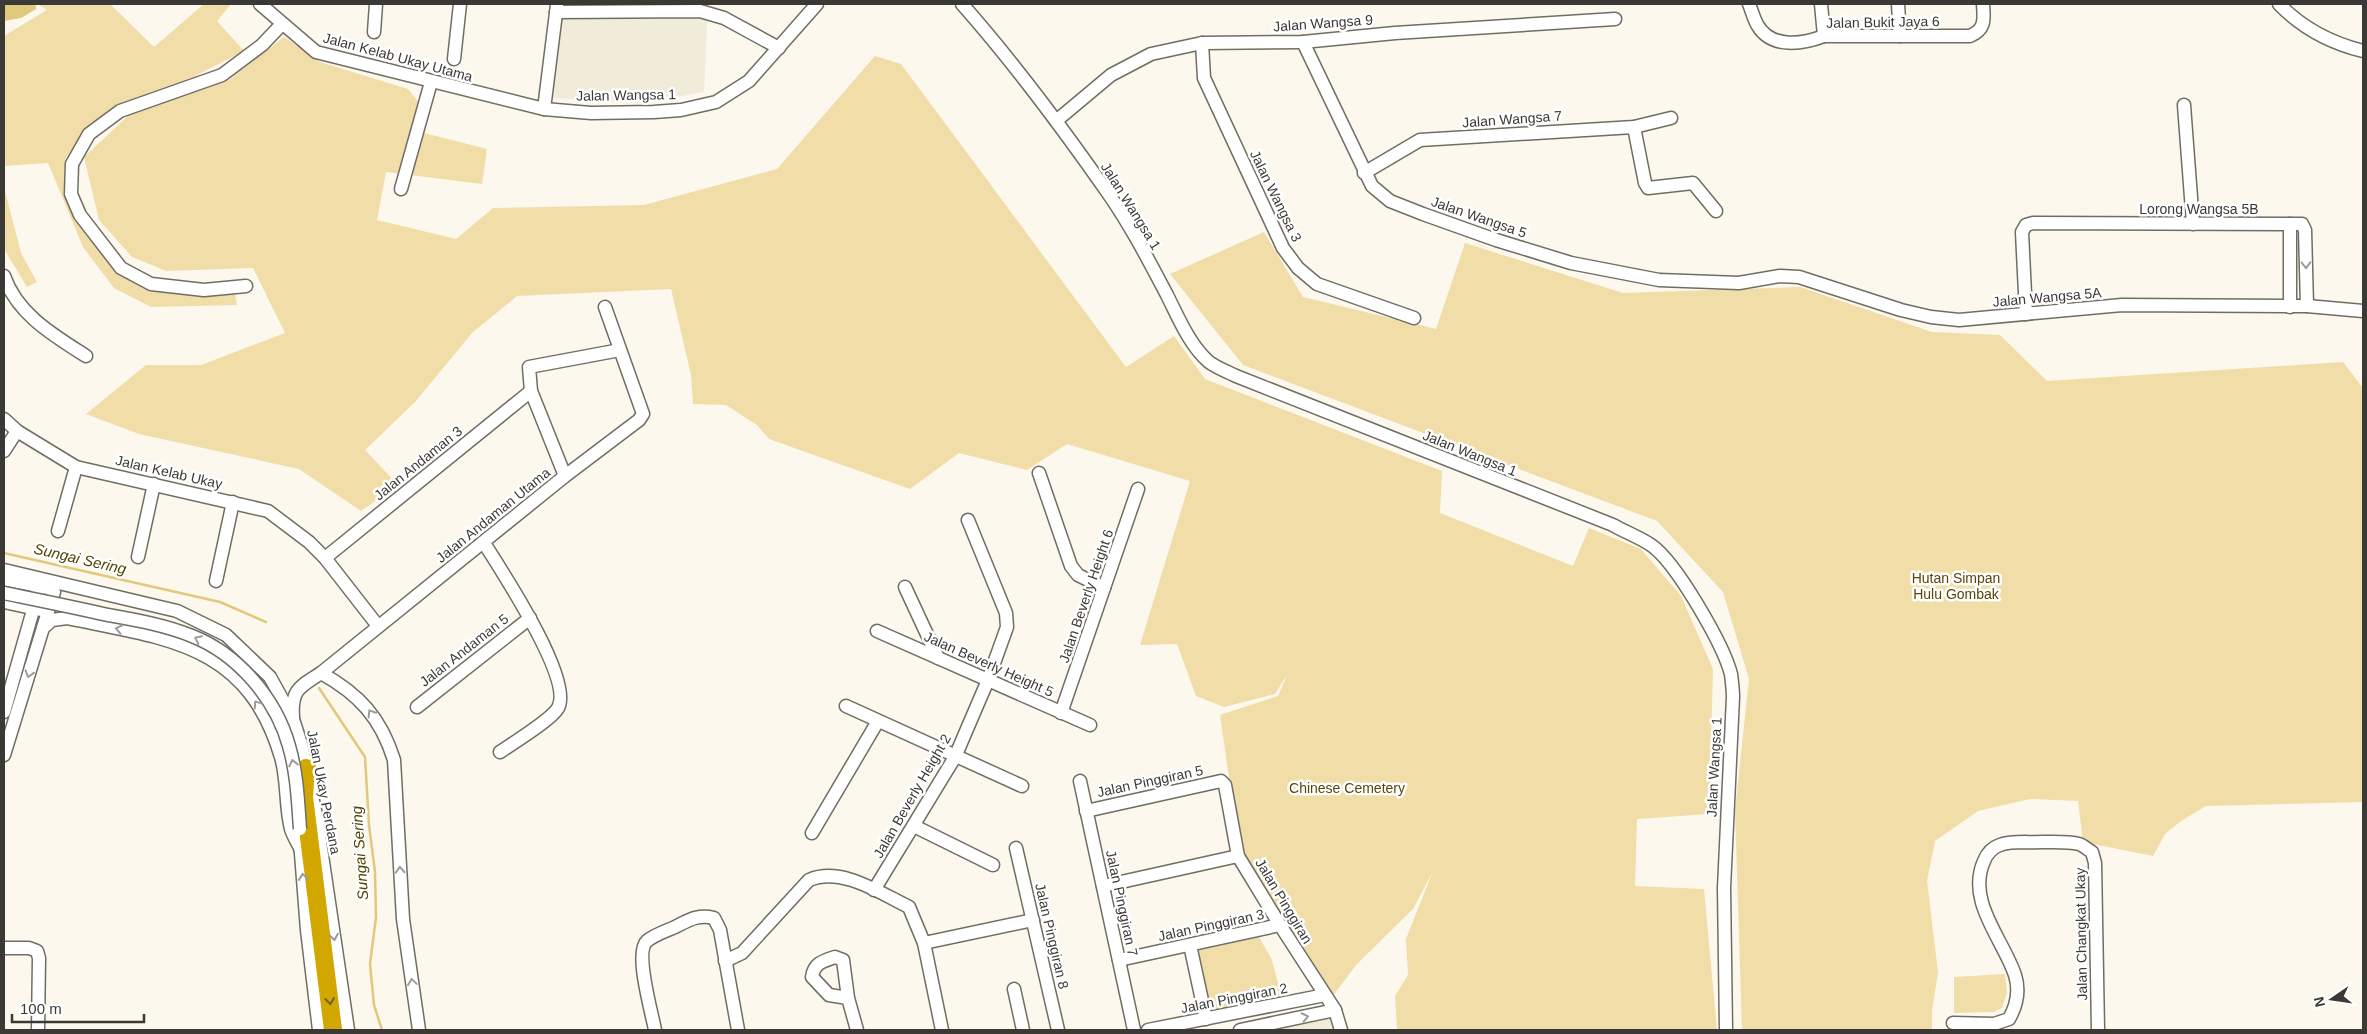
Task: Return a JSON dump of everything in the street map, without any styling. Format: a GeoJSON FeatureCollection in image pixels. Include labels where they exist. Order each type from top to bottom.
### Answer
{"type":"FeatureCollection","features":[{"type":"Feature","properties":{"kind":"highway"},"geometry":{"type":"LineString","coordinates":[[306,768],[304,797],[333,1030]]}},
{"type":"Feature","properties":{"kind":"street","name":"Jalan Kelab Ukay Utama"},"geometry":{"type":"LineString","coordinates":[[260,4],[316,52],[544,109]]}},
{"type":"Feature","properties":{"kind":"street"},"geometry":{"type":"LineString","coordinates":[[374,32],[376,4]]}},
{"type":"Feature","properties":{"kind":"street"},"geometry":{"type":"LineString","coordinates":[[454,59],[460,4]]}},
{"type":"Feature","properties":{"kind":"street","name":"Jalan Wangsa 1"},"geometry":{"type":"LineString","coordinates":[[544,109],[591,113],[654,112],[716,102],[741,86],[779,48],[817,4]]}},
{"type":"Feature","properties":{"kind":"street","name":"Jalan Wangsa 1"},"geometry":{"type":"LineString","coordinates":[[962,4],[986,31],[1056,121],[1137,238],[1184,327],[1199,351],[1210,363],[1236,376],[1613,525],[1652,545],[1683,582],[1701,611],[1720,649],[1730,674],[1734,697],[1724,888],[1726,1030]]}},
{"type":"Feature","properties":{"kind":"street","name":"Jalan Bukit Jaya 6"},"geometry":{"type":"LineString","coordinates":[[1749,4],[1758,27],[1768,36],[1785,43],[1804,42],[1824,36],[1970,36],[1979,32],[1984,24],[1983,4]]}},
{"type":"Feature","properties":{"kind":"street"},"geometry":{"type":"LineString","coordinates":[[1821,4],[1824,36]]}},
{"type":"Feature","properties":{"kind":"street"},"geometry":{"type":"LineString","coordinates":[[1898,4],[1900,36]]}},
{"type":"Feature","properties":{"kind":"street"},"geometry":{"type":"LineString","coordinates":[[2279,4],[2296,19],[2318,34],[2363,51]]}},
{"type":"Feature","properties":{"kind":"street"},"geometry":{"type":"LineString","coordinates":[[544,109],[556,8],[700,7],[779,48]]}},
{"type":"Feature","properties":{"kind":"street","name":"Jalan Wangsa 9"},"geometry":{"type":"LineString","coordinates":[[1056,121],[1119,70],[1151,54],[1202,43],[1303,42],[1395,33],[1614,19]]}},
{"type":"Feature","properties":{"kind":"street"},"geometry":{"type":"LineString","coordinates":[[246,286],[204,290],[150,284],[121,268],[80,215],[71,194],[72,164],[89,134],[120,111],[222,75],[262,46],[282,24]]}},
{"type":"Feature","properties":{"kind":"street","name":"Jalan Wangsa 5"},"geometry":{"type":"LineString","coordinates":[[1303,42],[1364,173],[1372,186],[1390,201],[1496,240],[1571,263],[1659,280],[1739,283]]}},
{"type":"Feature","properties":{"kind":"street","name":"Jalan Wangsa 3"},"geometry":{"type":"LineString","coordinates":[[1202,43],[1204,78],[1284,248],[1298,268],[1317,284],[1414,318]]}},
{"type":"Feature","properties":{"kind":"street"},"geometry":{"type":"LineString","coordinates":[[401,189],[431,82]]}},
{"type":"Feature","properties":{"kind":"street"},"geometry":{"type":"LineString","coordinates":[[2184,105],[2193,224]]}},
{"type":"Feature","properties":{"kind":"street","name":"Jalan Wangsa 7"},"geometry":{"type":"LineString","coordinates":[[1364,173],[1420,140],[1634,127],[1671,118]]}},
{"type":"Feature","properties":{"kind":"street"},"geometry":{"type":"LineString","coordinates":[[1634,127],[1645,183],[1648,188],[1693,183],[1716,211]]}},
{"type":"Feature","properties":{"kind":"street"},"geometry":{"type":"LineString","coordinates":[[2290,306],[2296,224],[2305,230],[2307,306]]}},
{"type":"Feature","properties":{"kind":"street","name":"Lorong Wangsa 5B"},"geometry":{"type":"LineString","coordinates":[[2026,314],[2022,232],[2026,225],[2296,224]]}},
{"type":"Feature","properties":{"kind":"street"},"geometry":{"type":"LineString","coordinates":[[4,276],[7,285],[26,312],[50,333],[86,356]]}},
{"type":"Feature","properties":{"kind":"street","name":"Jalan Wangsa 5A"},"geometry":{"type":"LineString","coordinates":[[1739,283],[1780,276],[1799,277],[1901,310],[1931,317],[1959,320],[2122,305],[2307,306],[2363,311]]}},
{"type":"Feature","properties":{"kind":"street"},"geometry":{"type":"LineString","coordinates":[[564,476],[638,420],[643,414],[605,307]]}},
{"type":"Feature","properties":{"kind":"street","name":"Jalan Andaman Utama"},"geometry":{"type":"LineString","coordinates":[[299,687],[321,673],[484,543],[564,476],[531,391],[529,367],[620,350]]}},
{"type":"Feature","properties":{"kind":"street","name":"Jalan Andaman 3"},"geometry":{"type":"LineString","coordinates":[[325,558],[531,391]]}},
{"type":"Feature","properties":{"kind":"street","name":"Jalan Kelab Ukay"},"geometry":{"type":"LineString","coordinates":[[4,419],[17,431],[76,466],[268,511],[309,542],[325,558],[378,626]]}},
{"type":"Feature","properties":{"kind":"street"},"geometry":{"type":"LineString","coordinates":[[4,451],[17,431]]}},
{"type":"Feature","properties":{"kind":"street"},"geometry":{"type":"LineString","coordinates":[[58,531],[76,466]]}},
{"type":"Feature","properties":{"kind":"street"},"geometry":{"type":"LineString","coordinates":[[1039,473],[1071,566],[1078,575],[1104,588]]}},
{"type":"Feature","properties":{"kind":"street"},"geometry":{"type":"LineString","coordinates":[[138,557],[154,484]]}},
{"type":"Feature","properties":{"kind":"street","name":"Jalan Beverly Height 6"},"geometry":{"type":"LineString","coordinates":[[1061,712],[1138,489]]}},
{"type":"Feature","properties":{"kind":"street"},"geometry":{"type":"LineString","coordinates":[[216,581],[233,502]]}},
{"type":"Feature","properties":{"kind":"street","name":"Jalan Beverly Height 2"},"geometry":{"type":"LineString","coordinates":[[874,890],[955,757],[988,680],[1007,627],[1006,613],[968,520]]}},
{"type":"Feature","properties":{"kind":"street"},"geometry":{"type":"LineString","coordinates":[[484,543],[530,618],[558,679],[561,694],[558,708],[550,716],[500,752]]}},
{"type":"Feature","properties":{"kind":"street","name":"Jalan Ukay Perdana"},"geometry":{"type":"LineString","coordinates":[[4,570],[177,611],[206,624],[226,636],[270,677],[293,719],[306,768],[316,815],[348,1030]]}},
{"type":"Feature","properties":{"kind":"street"},"geometry":{"type":"LineString","coordinates":[[4,579],[165,615],[187,617]]}},
{"type":"Feature","properties":{"kind":"street"},"geometry":{"type":"LineString","coordinates":[[4,712],[40,587]]}},
{"type":"Feature","properties":{"kind":"street"},"geometry":{"type":"LineString","coordinates":[[906,587],[938,658]]}},
{"type":"Feature","properties":{"kind":"street"},"geometry":{"type":"LineString","coordinates":[[4,755],[54,589]]}},
{"type":"Feature","properties":{"kind":"street","name":"Jalan Ukay Perdana"},"geometry":{"type":"LineString","coordinates":[[4,593],[160,625],[194,636],[219,650],[240,666],[261,690],[282,727],[289,745],[295,775],[315,1008],[319,1030]]}},
{"type":"Feature","properties":{"kind":"street"},"geometry":{"type":"LineString","coordinates":[[10,603],[67,618],[167,639],[193,648],[217,662],[234,676],[252,697],[267,720],[276,740],[287,788],[291,829],[301,850]]}},
{"type":"Feature","properties":{"kind":"street"},"geometry":{"type":"LineString","coordinates":[[10,603],[22,612],[26,622],[25,640]]}},
{"type":"Feature","properties":{"kind":"street"},"geometry":{"type":"LineString","coordinates":[[43,628],[52,620],[67,618]]}},
{"type":"Feature","properties":{"kind":"street","name":"Jalan Andaman 5"},"geometry":{"type":"LineString","coordinates":[[416,707],[530,618]]}},
{"type":"Feature","properties":{"kind":"street","name":"Jalan Beverly Height 5"},"geometry":{"type":"LineString","coordinates":[[877,631],[1090,725]]}},
{"type":"Feature","properties":{"kind":"street"},"geometry":{"type":"LineString","coordinates":[[321,673],[344,686],[366,706],[388,742],[394,760],[402,919],[419,1030]]}},
{"type":"Feature","properties":{"kind":"street"},"geometry":{"type":"LineString","coordinates":[[270,677],[282,686],[299,687]]}},
{"type":"Feature","properties":{"kind":"street"},"geometry":{"type":"LineString","coordinates":[[293,719],[294,694],[299,687]]}},
{"type":"Feature","properties":{"kind":"street"},"geometry":{"type":"LineString","coordinates":[[846,706],[1022,786]]}},
{"type":"Feature","properties":{"kind":"street"},"geometry":{"type":"LineString","coordinates":[[812,833],[878,721]]}},
{"type":"Feature","properties":{"kind":"street","name":"Jalan Pinggiran 7"},"geometry":{"type":"LineString","coordinates":[[1080,781],[1134,1030]]}},
{"type":"Feature","properties":{"kind":"street","name":"Jalan Pinggiran 5"},"geometry":{"type":"LineString","coordinates":[[1086,810],[1221,781]]}},
{"type":"Feature","properties":{"kind":"street","name":"Jalan Pinggiran"},"geometry":{"type":"LineString","coordinates":[[1221,781],[1225,785],[1238,856],[1335,1010],[1341,1030]]}},
{"type":"Feature","properties":{"kind":"street"},"geometry":{"type":"LineString","coordinates":[[914,826],[992,865]]}},
{"type":"Feature","properties":{"kind":"street","name":"Jalan Changkat Ukay"},"geometry":{"type":"LineString","coordinates":[[1953,1023],[1994,1024],[2009,1019],[2016,1006],[2018,990],[2015,976],[1985,914],[1980,892],[1979,871],[1988,851],[2004,842],[2079,844],[2092,852],[2095,863],[2098,1029]]}},
{"type":"Feature","properties":{"kind":"street","name":"Jalan Pinggiran 8"},"geometry":{"type":"LineString","coordinates":[[1016,848],[1058,1030]]}},
{"type":"Feature","properties":{"kind":"street"},"geometry":{"type":"LineString","coordinates":[[1103,886],[1238,856]]}},
{"type":"Feature","properties":{"kind":"street"},"geometry":{"type":"LineString","coordinates":[[725,961],[742,953],[809,880],[821,875],[836,875],[874,890],[909,907],[924,943],[942,1030]]}},
{"type":"Feature","properties":{"kind":"street"},"geometry":{"type":"LineString","coordinates":[[655,1030],[642,962],[642,950],[647,941],[692,918],[703,915],[714,918],[720,930],[738,1030]]}},
{"type":"Feature","properties":{"kind":"street"},"geometry":{"type":"LineString","coordinates":[[924,943],[1033,920]]}},
{"type":"Feature","properties":{"kind":"street","name":"Jalan Pinggiran 3"},"geometry":{"type":"LineString","coordinates":[[1119,960],[1280,925]]}},
{"type":"Feature","properties":{"kind":"street"},"geometry":{"type":"LineString","coordinates":[[1190,945],[1206,1019]]}},
{"type":"Feature","properties":{"kind":"street"},"geometry":{"type":"LineString","coordinates":[[4,948],[29,948],[37,951],[39,958],[38,1030]]}},
{"type":"Feature","properties":{"kind":"street"},"geometry":{"type":"LineString","coordinates":[[1014,989],[1023,1030]]}},
{"type":"Feature","properties":{"kind":"street","name":"Jalan Pinggiran 2"},"geometry":{"type":"LineString","coordinates":[[1148,1030],[1325,995]]}},
{"type":"Feature","properties":{"kind":"street"},"geometry":{"type":"LineString","coordinates":[[848,998],[857,1030]]}},
{"type":"Feature","properties":{"kind":"street"},"geometry":{"type":"LineString","coordinates":[[1240,1030],[1335,1010]]}},
{"type":"Feature","properties":{"kind":"shaded area"},"geometry":{"type":"Polygon","coordinates":[[[4,4],[35,4],[36,9],[21,18],[4,21],[4,4]]]}},
{"type":"Feature","properties":{"kind":"shaded area"},"geometry":{"type":"Polygon","coordinates":[[[562,4],[708,4],[704,92],[642,103],[552,98],[562,4]]]}},
{"type":"Feature","properties":{"kind":"shaded area"},"geometry":{"type":"Polygon","coordinates":[[[1333,1014],[1338,1030],[1256,1030],[1333,1014]]]}},
{"type":"Feature","properties":{"kind":"green space"},"geometry":{"type":"Polygon","coordinates":[[[37,4],[110,4],[154,47],[204,4],[231,4],[217,21],[244,51],[193,77],[123,102],[86,130],[65,159],[79,222],[117,273],[161,292],[235,293],[237,305],[151,307],[114,288],[83,247],[48,163],[4,166],[4,36],[47,10],[37,4]]]}},
{"type":"Feature","properties":{"kind":"green space","name":"Chinese Cemetery"},"geometry":{"type":"Polygon","coordinates":[[[284,37],[320,62],[408,89],[429,115],[424,133],[487,149],[482,184],[386,172],[377,220],[456,239],[493,208],[644,205],[777,169],[875,56],[901,64],[1126,367],[1174,336],[1205,379],[1442,471],[1440,513],[1573,566],[1589,528],[1641,549],[1681,596],[1713,669],[1709,814],[1637,819],[1635,886],[1704,889],[1717,1030],[1397,1030],[1395,996],[1408,975],[1406,939],[1433,871],[1413,909],[1356,965],[1333,996],[1277,916],[1247,862],[1234,813],[1220,715],[1278,696],[1287,675],[1275,694],[1224,707],[1196,696],[1177,644],[1140,645],[1190,481],[1067,444],[1027,470],[959,453],[910,489],[769,439],[757,425],[726,405],[693,404],[691,375],[671,289],[517,296],[472,333],[415,402],[365,450],[398,485],[361,511],[299,469],[139,434],[86,414],[146,365],[201,365],[285,333],[253,268],[166,271],[132,257],[99,220],[84,157],[128,116],[229,80],[284,37]]]}},
{"type":"Feature","properties":{"kind":"green space"},"geometry":{"type":"Polygon","coordinates":[[[4,187],[21,253],[37,282],[27,287],[4,249],[4,187]]]}},
{"type":"Feature","properties":{"kind":"green space","name":"Hutan Simpan Hulu Gombak"},"geometry":{"type":"Polygon","coordinates":[[[1264,232],[1303,297],[1436,329],[1465,243],[1623,293],[1800,287],[1932,332],[2000,335],[2047,381],[2343,362],[2363,388],[2363,802],[2206,806],[2181,821],[2165,834],[2153,856],[2083,842],[2078,801],[2030,799],[1978,811],[1935,841],[1927,881],[1938,972],[1932,1011],[1932,1030],[1742,1030],[1735,811],[1749,679],[1723,592],[1657,521],[1243,365],[1170,274],[1264,232]]]}},
{"type":"Feature","properties":{"kind":"green space"},"geometry":{"type":"Polygon","coordinates":[[[1259,937],[1272,960],[1281,995],[1210,1011],[1196,951],[1259,937]]]}},
{"type":"Feature","properties":{"kind":"green space"},"geometry":{"type":"Polygon","coordinates":[[[2005,974],[2007,993],[2002,1008],[1994,1012],[1954,1013],[1954,977],[2005,974]]]}},
{"type":"Feature","properties":{"kind":"waterway","name":"Sungai Sering"},"geometry":{"type":"LineString","coordinates":[[4,553],[220,602],[266,622]]}},
{"type":"Feature","properties":{"kind":"waterway","name":"Sungai Sering"},"geometry":{"type":"LineString","coordinates":[[319,688],[365,757],[369,825],[375,872],[376,917],[370,964],[374,1005],[382,1030]]}}]}
